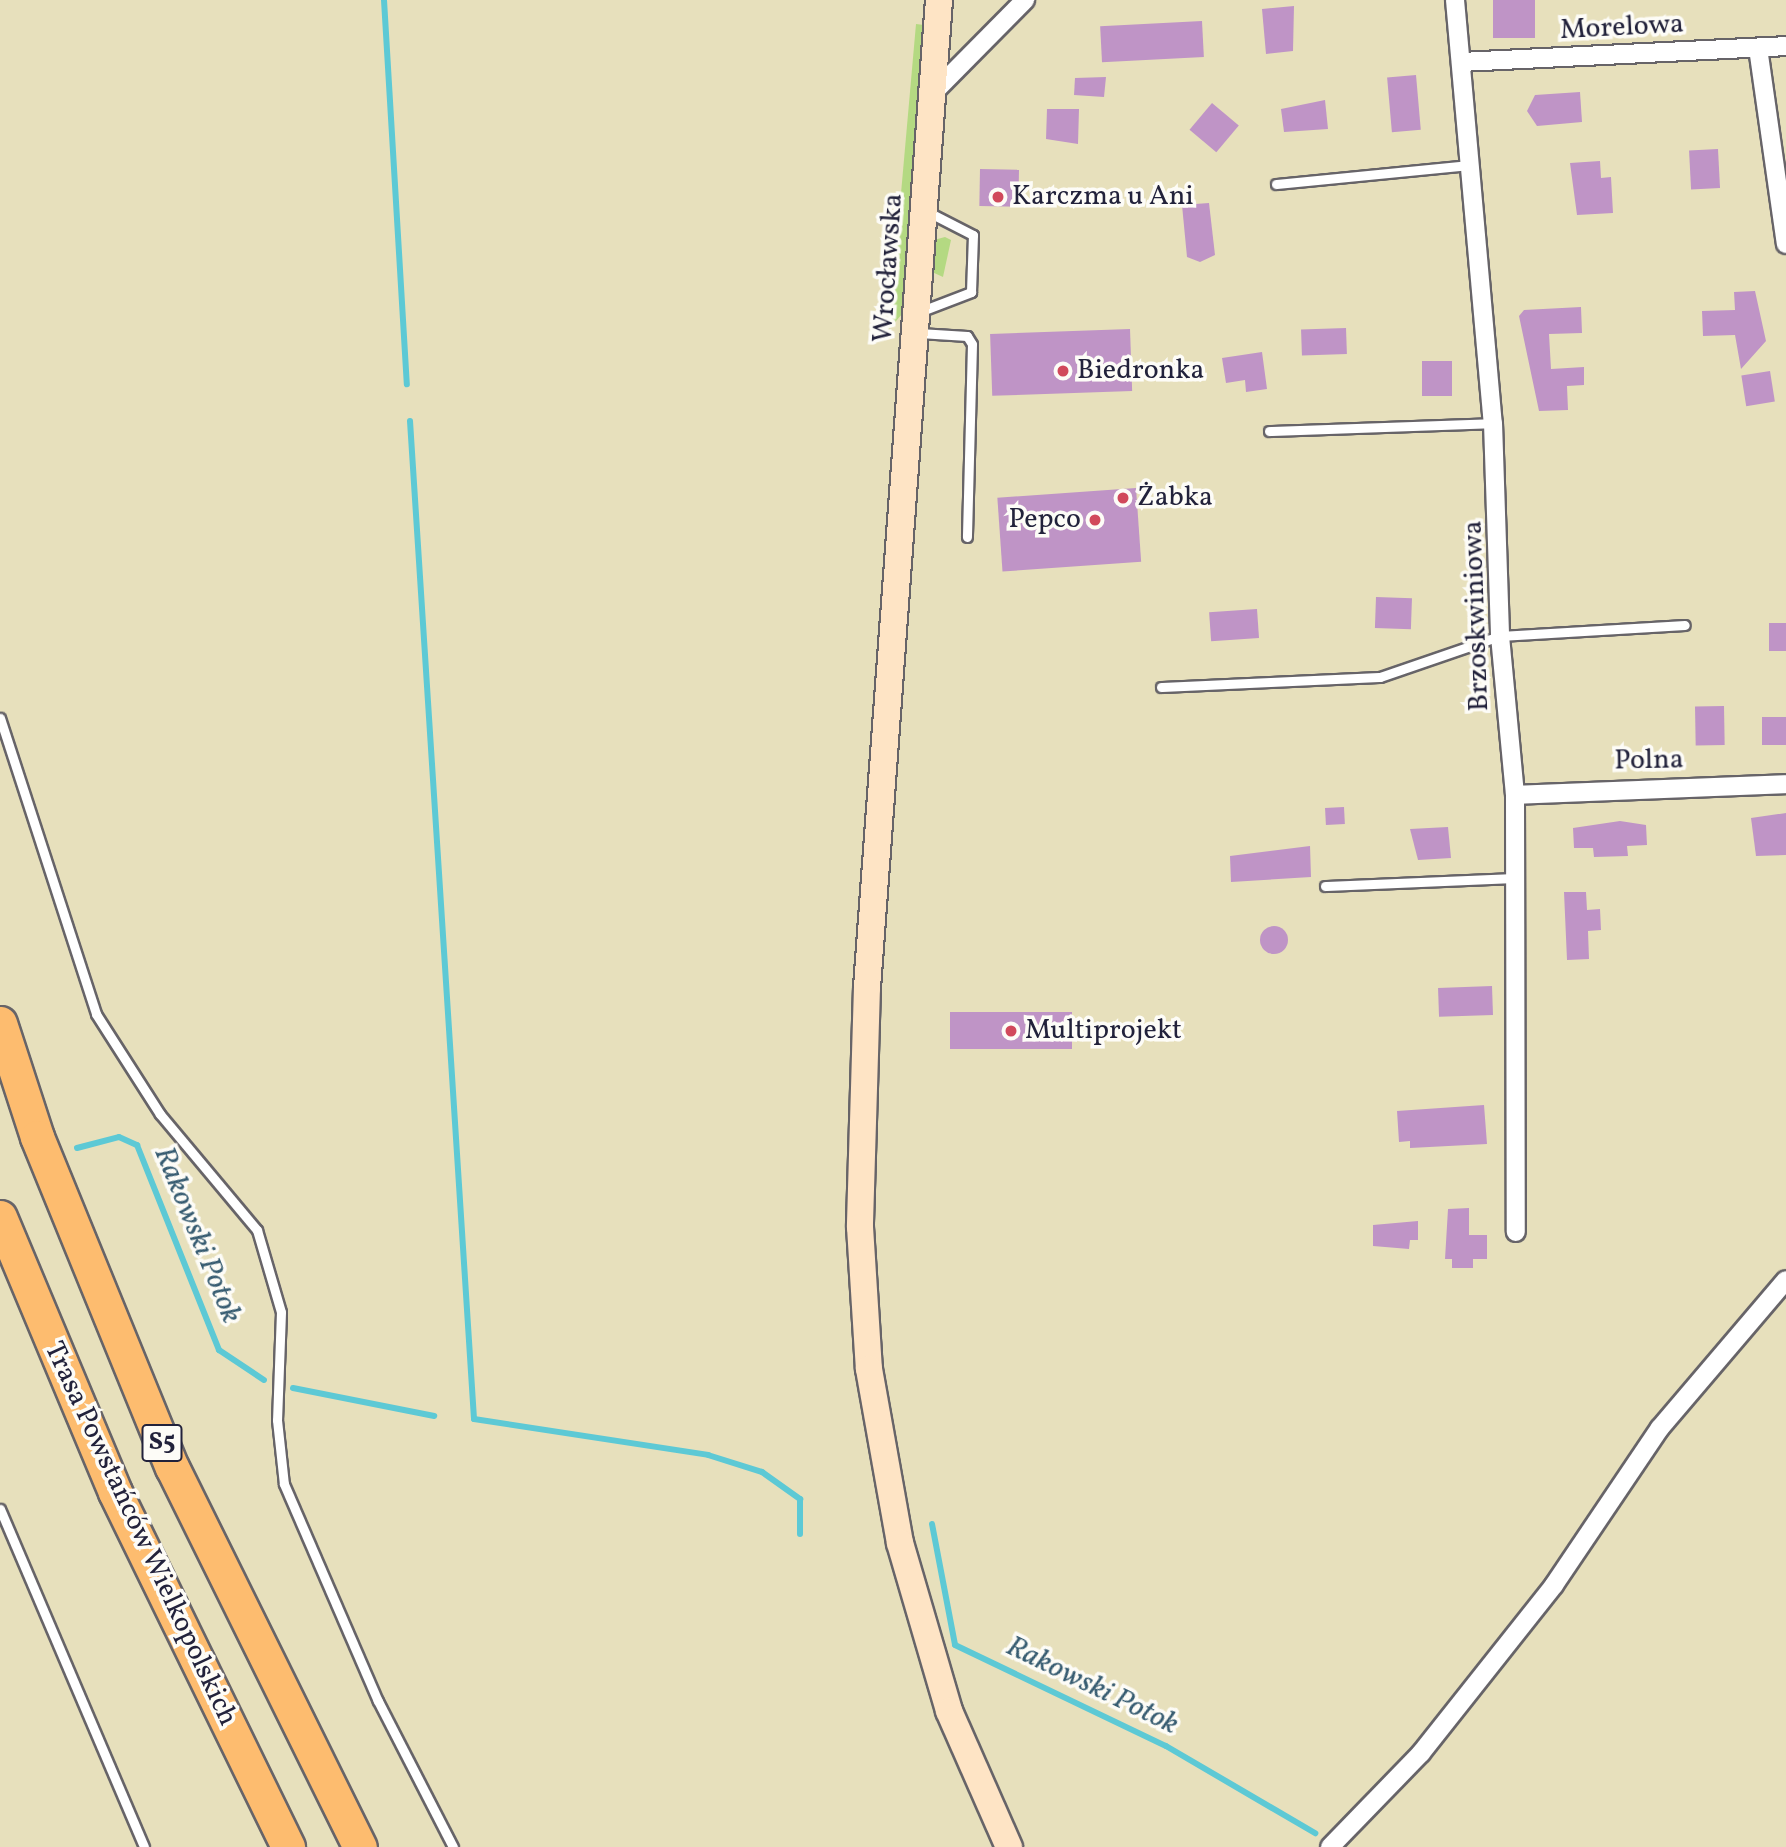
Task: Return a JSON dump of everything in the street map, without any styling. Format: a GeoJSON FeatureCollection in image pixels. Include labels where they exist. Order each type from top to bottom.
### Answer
{"type":"FeatureCollection","features":[{"type":"Feature","properties":{"kind":"highway","name":"Trasa Powstańców Wielkopolskich"},"geometry":{"type":"LineString","coordinates":[[0,1023],[37,1137],[172,1467],[360,1847]]}},
{"type":"Feature","properties":{"kind":"highway","name":"Trasa Powstańców Wielkopolskich"},"geometry":{"type":"LineString","coordinates":[[0,1217],[115,1492],[288,1847]]}},
{"type":"Feature","properties":{"kind":"main road","name":"Wrocławska"},"geometry":{"type":"LineString","coordinates":[[939,0],[863,1064],[865,1330],[887,1486],[911,1588],[949,1711],[1009,1847]]}},
{"type":"Feature","properties":{"kind":"street"},"geometry":{"type":"LineString","coordinates":[[933,93],[1025,0]]}},
{"type":"Feature","properties":{"kind":"street","name":"Brzoskwiniowa"},"geometry":{"type":"LineString","coordinates":[[1455,0],[1493,423],[1500,636],[1514,795],[1516,1232]]}},
{"type":"Feature","properties":{"kind":"street","name":"Morelowa"},"geometry":{"type":"LineString","coordinates":[[1461,62],[1786,46]]}},
{"type":"Feature","properties":{"kind":"street"},"geometry":{"type":"LineString","coordinates":[[1758,48],[1786,244]]}},
{"type":"Feature","properties":{"kind":"street","name":"Polna"},"geometry":{"type":"LineString","coordinates":[[1514,795],[1786,784]]}},
{"type":"Feature","properties":{"kind":"street"},"geometry":{"type":"LineString","coordinates":[[1331,1847],[1421,1753],[1554,1585],[1660,1428],[1786,1280]]}},
{"type":"Feature","properties":{"kind":"lane"},"geometry":{"type":"LineString","coordinates":[[1276,184],[1470,165]]}},
{"type":"Feature","properties":{"kind":"lane"},"geometry":{"type":"LineString","coordinates":[[916,323],[971,292],[973,234],[924,210]]}},
{"type":"Feature","properties":{"kind":"lane"},"geometry":{"type":"LineString","coordinates":[[916,323],[967,337],[972,344],[967,537]]}},
{"type":"Feature","properties":{"kind":"lane"},"geometry":{"type":"LineString","coordinates":[[1269,431],[1493,423]]}},
{"type":"Feature","properties":{"kind":"lane"},"geometry":{"type":"LineString","coordinates":[[1161,687],[1380,677],[1500,636],[1685,625]]}},
{"type":"Feature","properties":{"kind":"lane"},"geometry":{"type":"LineString","coordinates":[[0,718],[96,1014],[160,1114],[257,1230],[281,1312],[277,1420],[284,1484],[378,1701],[453,1847]]}},
{"type":"Feature","properties":{"kind":"lane"},"geometry":{"type":"LineString","coordinates":[[1325,886],[1516,878]]}},
{"type":"Feature","properties":{"kind":"lane"},"geometry":{"type":"LineString","coordinates":[[0,1509],[144,1847]]}},
{"type":"Feature","properties":{"kind":"green space"},"geometry":{"type":"Polygon","coordinates":[[[916,24],[924,25],[903,313],[889,329],[916,24]]]}},
{"type":"Feature","properties":{"kind":"green space"},"geometry":{"type":"Polygon","coordinates":[[[945,237],[951,240],[943,277],[932,272],[934,240],[945,237]]]}},
{"type":"Feature","properties":{"kind":"building"},"geometry":{"type":"Polygon","coordinates":[[[1493,0],[1535,0],[1535,38],[1493,38],[1493,0]]]}},
{"type":"Feature","properties":{"kind":"building"},"geometry":{"type":"Polygon","coordinates":[[[1294,6],[1293,51],[1266,54],[1262,9],[1294,6]]]}},
{"type":"Feature","properties":{"kind":"building"},"geometry":{"type":"Polygon","coordinates":[[[1202,21],[1204,57],[1102,62],[1100,26],[1202,21]]]}},
{"type":"Feature","properties":{"kind":"building"},"geometry":{"type":"Polygon","coordinates":[[[1416,75],[1421,130],[1392,132],[1387,78],[1416,75]]]}},
{"type":"Feature","properties":{"kind":"building"},"geometry":{"type":"Polygon","coordinates":[[[1106,77],[1104,97],[1074,95],[1075,78],[1106,77]]]}},
{"type":"Feature","properties":{"kind":"building"},"geometry":{"type":"Polygon","coordinates":[[[1580,92],[1582,122],[1537,126],[1527,111],[1535,95],[1580,92]]]}},
{"type":"Feature","properties":{"kind":"building"},"geometry":{"type":"Polygon","coordinates":[[[1325,100],[1328,129],[1284,132],[1281,109],[1325,100]]]}},
{"type":"Feature","properties":{"kind":"building"},"geometry":{"type":"Polygon","coordinates":[[[1212,103],[1239,125],[1216,152],[1190,130],[1212,103]]]}},
{"type":"Feature","properties":{"kind":"building"},"geometry":{"type":"Polygon","coordinates":[[[1047,109],[1079,109],[1078,144],[1046,139],[1047,109]]]}},
{"type":"Feature","properties":{"kind":"building"},"geometry":{"type":"Polygon","coordinates":[[[1718,149],[1720,188],[1691,189],[1689,151],[1718,149]]]}},
{"type":"Feature","properties":{"kind":"building"},"geometry":{"type":"Polygon","coordinates":[[[1600,161],[1601,178],[1611,177],[1613,213],[1577,215],[1570,163],[1600,161]]]}},
{"type":"Feature","properties":{"kind":"building","name":"Karczma u Ani"},"geometry":{"type":"Polygon","coordinates":[[[980,169],[1019,170],[1018,207],[979,206],[980,169]]]}},
{"type":"Feature","properties":{"kind":"building"},"geometry":{"type":"Polygon","coordinates":[[[1209,203],[1215,255],[1200,262],[1187,257],[1182,205],[1209,203]]]}},
{"type":"Feature","properties":{"kind":"building"},"geometry":{"type":"Polygon","coordinates":[[[1755,291],[1766,341],[1741,369],[1735,335],[1703,336],[1702,311],[1735,310],[1734,292],[1755,291]]]}},
{"type":"Feature","properties":{"kind":"building"},"geometry":{"type":"Polygon","coordinates":[[[1581,307],[1582,333],[1549,334],[1551,369],[1584,367],[1584,385],[1567,386],[1568,410],[1539,411],[1519,316],[1524,310],[1581,307]]]}},
{"type":"Feature","properties":{"kind":"building"},"geometry":{"type":"Polygon","coordinates":[[[1346,328],[1347,354],[1302,356],[1301,330],[1346,328]]]}},
{"type":"Feature","properties":{"kind":"building","name":"Biedronka"},"geometry":{"type":"Polygon","coordinates":[[[1130,329],[1132,391],[992,396],[990,334],[1130,329]]]}},
{"type":"Feature","properties":{"kind":"building"},"geometry":{"type":"Polygon","coordinates":[[[1262,352],[1267,389],[1246,392],[1245,380],[1226,383],[1222,358],[1262,352]]]}},
{"type":"Feature","properties":{"kind":"building"},"geometry":{"type":"Polygon","coordinates":[[[1422,361],[1452,361],[1452,396],[1422,396],[1422,361]]]}},
{"type":"Feature","properties":{"kind":"building"},"geometry":{"type":"Polygon","coordinates":[[[1770,371],[1775,402],[1746,406],[1741,376],[1770,371]]]}},
{"type":"Feature","properties":{"kind":"building"},"geometry":{"type":"Polygon","coordinates":[[[1136,488],[1141,562],[1003,572],[997,498],[1136,488]]]}},
{"type":"Feature","properties":{"kind":"building"},"geometry":{"type":"Polygon","coordinates":[[[1376,597],[1412,598],[1411,629],[1375,628],[1376,597]]]}},
{"type":"Feature","properties":{"kind":"building"},"geometry":{"type":"Polygon","coordinates":[[[1257,609],[1259,638],[1211,641],[1209,612],[1257,609]]]}},
{"type":"Feature","properties":{"kind":"building"},"geometry":{"type":"Polygon","coordinates":[[[1769,623],[1786,623],[1786,651],[1769,651],[1769,623]]]}},
{"type":"Feature","properties":{"kind":"building"},"geometry":{"type":"Polygon","coordinates":[[[1724,706],[1725,745],[1696,746],[1695,707],[1724,706]]]}},
{"type":"Feature","properties":{"kind":"building"},"geometry":{"type":"Polygon","coordinates":[[[1762,717],[1786,717],[1786,745],[1762,745],[1762,717]]]}},
{"type":"Feature","properties":{"kind":"building"},"geometry":{"type":"Polygon","coordinates":[[[1344,807],[1345,824],[1326,825],[1325,808],[1344,807]]]}},
{"type":"Feature","properties":{"kind":"building"},"geometry":{"type":"Polygon","coordinates":[[[1786,813],[1786,855],[1756,856],[1751,818],[1786,813]]]}},
{"type":"Feature","properties":{"kind":"building"},"geometry":{"type":"Polygon","coordinates":[[[1620,821],[1646,825],[1647,845],[1627,846],[1628,856],[1594,857],[1593,848],[1574,848],[1573,828],[1620,821]]]}},
{"type":"Feature","properties":{"kind":"building"},"geometry":{"type":"Polygon","coordinates":[[[1448,827],[1451,858],[1418,860],[1410,829],[1448,827]]]}},
{"type":"Feature","properties":{"kind":"building"},"geometry":{"type":"Polygon","coordinates":[[[1310,846],[1311,877],[1231,882],[1230,856],[1310,846]]]}},
{"type":"Feature","properties":{"kind":"building"},"geometry":{"type":"Polygon","coordinates":[[[1564,892],[1586,892],[1587,910],[1600,909],[1601,930],[1588,931],[1589,959],[1567,960],[1564,892]]]}},
{"type":"Feature","properties":{"kind":"building"},"geometry":{"type":"Polygon","coordinates":[[[1274,926],[1284,930],[1288,940],[1284,950],[1274,954],[1264,950],[1260,940],[1264,930],[1274,926]]]}},
{"type":"Feature","properties":{"kind":"building"},"geometry":{"type":"Polygon","coordinates":[[[1492,986],[1493,1015],[1439,1017],[1438,988],[1492,986]]]}},
{"type":"Feature","properties":{"kind":"building","name":"Multiprojekt"},"geometry":{"type":"Polygon","coordinates":[[[950,1012],[1072,1012],[1072,1049],[950,1049],[950,1012]]]}},
{"type":"Feature","properties":{"kind":"building"},"geometry":{"type":"Polygon","coordinates":[[[1484,1105],[1487,1144],[1410,1148],[1410,1141],[1399,1142],[1397,1111],[1484,1105]]]}},
{"type":"Feature","properties":{"kind":"building"},"geometry":{"type":"Polygon","coordinates":[[[1469,1208],[1469,1235],[1487,1235],[1487,1259],[1473,1259],[1473,1268],[1452,1268],[1452,1259],[1445,1259],[1448,1209],[1469,1208]]]}},
{"type":"Feature","properties":{"kind":"building"},"geometry":{"type":"Polygon","coordinates":[[[1418,1221],[1418,1240],[1410,1240],[1409,1249],[1373,1246],[1373,1225],[1418,1221]]]}},
{"type":"Feature","properties":{"kind":"waterway"},"geometry":{"type":"LineString","coordinates":[[384,0],[407,384]]}},
{"type":"Feature","properties":{"kind":"waterway"},"geometry":{"type":"LineString","coordinates":[[410,421],[474,1419],[708,1455],[762,1472],[800,1499],[800,1534]]}},
{"type":"Feature","properties":{"kind":"waterway","name":"Rakowski Potok"},"geometry":{"type":"LineString","coordinates":[[77,1148],[119,1137],[137,1145],[219,1350],[264,1380]]}},
{"type":"Feature","properties":{"kind":"waterway","name":"Rakowski Potok"},"geometry":{"type":"LineString","coordinates":[[293,1388],[434,1416]]}},
{"type":"Feature","properties":{"kind":"waterway","name":"Rakowski Potok"},"geometry":{"type":"LineString","coordinates":[[932,1524],[955,1645],[1166,1746],[1315,1833]]}},
{"type":"Feature","properties":{"kind":"place","name":"Karczma u Ani"},"geometry":{"type":"Point","coordinates":[998,197]}},
{"type":"Feature","properties":{"kind":"place","name":"Biedronka"},"geometry":{"type":"Point","coordinates":[1063,371]}},
{"type":"Feature","properties":{"kind":"place","name":"Żabka"},"geometry":{"type":"Point","coordinates":[1123,498]}},
{"type":"Feature","properties":{"kind":"place","name":"Pepco"},"geometry":{"type":"Point","coordinates":[1095,520]}},
{"type":"Feature","properties":{"kind":"place","name":"Multiprojekt"},"geometry":{"type":"Point","coordinates":[1011,1031]}}]}
